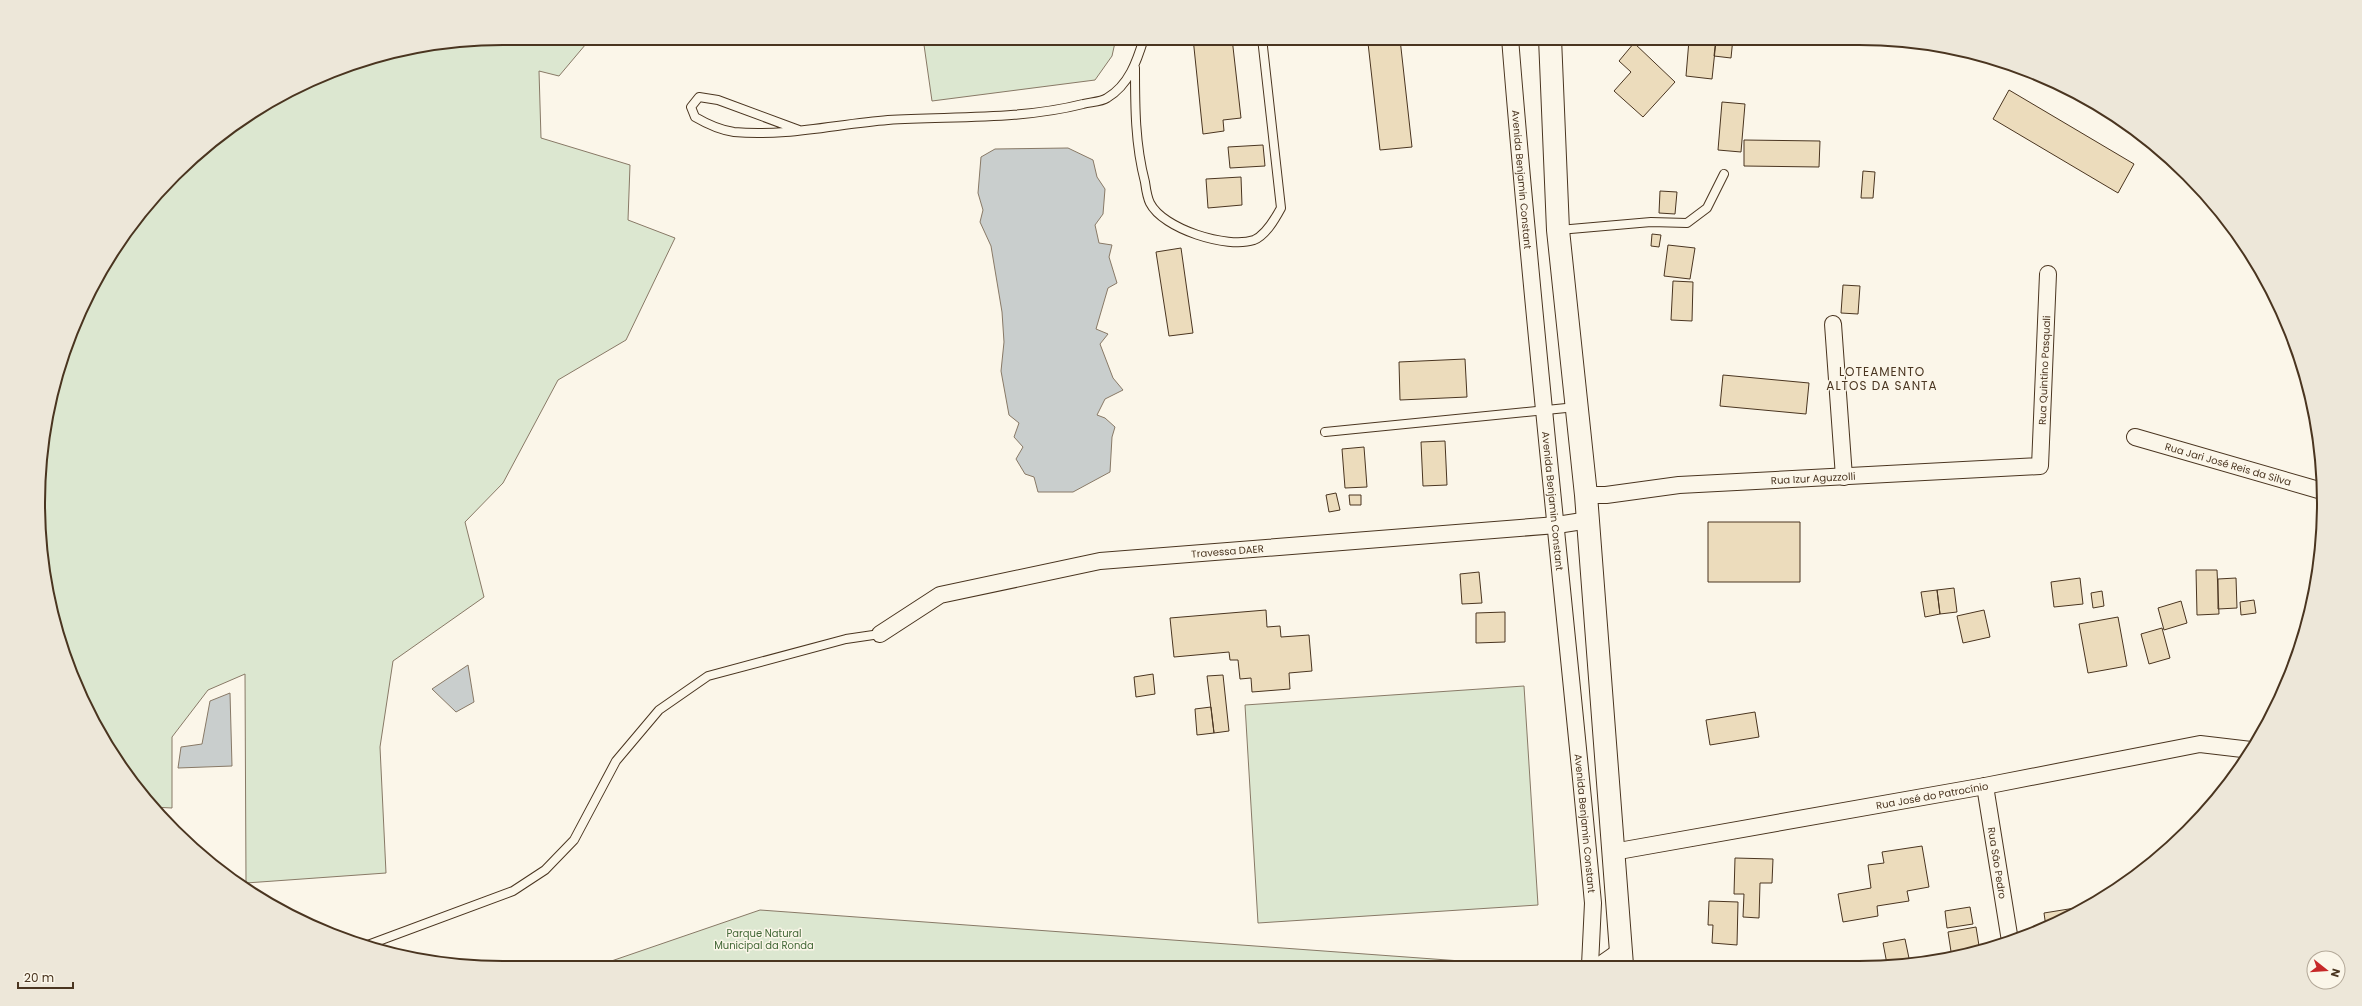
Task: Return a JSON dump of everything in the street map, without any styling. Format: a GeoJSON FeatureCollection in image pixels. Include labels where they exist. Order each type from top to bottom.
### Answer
{"type":"FeatureCollection","features":[{"type":"Feature","properties":{"kind":"main road"},"geometry":{"type":"LineString","coordinates":[[1541,45],[1550,61]]}},
{"type":"Feature","properties":{"kind":"main road"},"geometry":{"type":"LineString","coordinates":[[1550,45],[1558,230],[1589,520],[1621,958]]}},
{"type":"Feature","properties":{"kind":"street","name":"Avenida Benjamin Constant"},"geometry":{"type":"LineString","coordinates":[[1511,45],[1525,227],[1557,525],[1593,903],[1590,961]]}},
{"type":"Feature","properties":{"kind":"street","name":"Rua Quintino Pasquali"},"geometry":{"type":"LineString","coordinates":[[2040,466],[2048,274]]}},
{"type":"Feature","properties":{"kind":"street"},"geometry":{"type":"LineString","coordinates":[[1833,324],[1844,477]]}},
{"type":"Feature","properties":{"kind":"street","name":"Rua Jari José Reis da Silva"},"geometry":{"type":"LineString","coordinates":[[2134,437],[2317,489]]}},
{"type":"Feature","properties":{"kind":"street","name":"Rua Izur Aguzzolli"},"geometry":{"type":"LineString","coordinates":[[1586,496],[1679,486],[2040,466]]}},
{"type":"Feature","properties":{"kind":"street","name":"Travessa DAER"},"geometry":{"type":"LineString","coordinates":[[880,634],[940,595],[1100,561],[1557,525],[1589,520]]}},
{"type":"Feature","properties":{"kind":"street","name":"Rua José do Patrocínio"},"geometry":{"type":"LineString","coordinates":[[1613,852],[1984,786],[2200,744],[2245,749]]}},
{"type":"Feature","properties":{"kind":"street","name":"Rua São Pedro"},"geometry":{"type":"LineString","coordinates":[[1984,786],[2009,936]]}},
{"type":"Feature","properties":{"kind":"lane"},"geometry":{"type":"LineString","coordinates":[[1142,45],[1135,68],[1135,115],[1138,159],[1150,203],[1166,220],[1198,235],[1229,243],[1254,240],[1271,225],[1281,208],[1263,45]]}},
{"type":"Feature","properties":{"kind":"lane"},"geometry":{"type":"LineString","coordinates":[[799,130],[718,100],[699,97],[691,107],[694,117],[714,128],[740,132],[799,130],[887,120],[1006,115],[1065,109],[1107,98],[1135,68]]}},
{"type":"Feature","properties":{"kind":"lane"},"geometry":{"type":"LineString","coordinates":[[1558,230],[1651,222],[1687,223],[1708,208],[1724,174]]}},
{"type":"Feature","properties":{"kind":"lane"},"geometry":{"type":"LineString","coordinates":[[1324,432],[1578,407]]}},
{"type":"Feature","properties":{"kind":"lane"},"geometry":{"type":"LineString","coordinates":[[375,942],[513,891],[545,870],[574,840],[616,761],[654,715],[708,676],[846,639],[880,634]]}},
{"type":"Feature","properties":{"kind":"green space"},"geometry":{"type":"Polygon","coordinates":[[[503,45],[585,45],[559,76],[539,71],[541,138],[630,165],[628,220],[675,238],[626,340],[558,380],[503,483],[465,522],[484,597],[393,661],[380,747],[386,873],[246,882],[245,674],[208,690],[172,737],[172,808],[161,807],[140,782],[106,732],[92,706],[69,650],[54,592],[49,563],[45,503],[46,473],[54,414],[69,356],[92,300],[106,274],[140,224],[179,179],[224,140],[249,122],[300,92],[356,69],[414,54],[443,49],[503,45]]]}},
{"type":"Feature","properties":{"kind":"green space"},"geometry":{"type":"Polygon","coordinates":[[[924,45],[1114,45],[1112,56],[1095,80],[932,101],[924,45]]]}},
{"type":"Feature","properties":{"kind":"green space"},"geometry":{"type":"Polygon","coordinates":[[[1524,686],[1538,905],[1258,923],[1245,705],[1524,686]]]}},
{"type":"Feature","properties":{"kind":"green space","name":"Parque Natural Municipal da Ronda"},"geometry":{"type":"Polygon","coordinates":[[[760,910],[1461,961],[611,961],[760,910]]]}},
{"type":"Feature","properties":{"kind":"shaded area"},"geometry":{"type":"Polygon","coordinates":[[[1068,148],[1093,160],[1097,177],[1105,189],[1103,214],[1095,225],[1099,243],[1112,245],[1109,257],[1117,283],[1108,288],[1096,329],[1108,334],[1100,344],[1113,378],[1123,390],[1105,399],[1097,415],[1105,418],[1115,427],[1112,437],[1110,472],[1073,492],[1038,492],[1034,477],[1025,474],[1016,459],[1023,447],[1014,437],[1019,423],[1009,415],[1001,371],[1004,342],[1002,312],[991,246],[980,222],[983,210],[978,193],[981,157],[995,149],[1068,148]]]}},
{"type":"Feature","properties":{"kind":"shaded area"},"geometry":{"type":"Polygon","coordinates":[[[468,665],[474,702],[456,712],[432,689],[468,665]]]}},
{"type":"Feature","properties":{"kind":"shaded area"},"geometry":{"type":"Polygon","coordinates":[[[230,693],[232,766],[178,768],[181,747],[202,744],[210,701],[230,693]]]}},
{"type":"Feature","properties":{"kind":"building"},"geometry":{"type":"Polygon","coordinates":[[[1194,45],[1233,45],[1241,118],[1223,120],[1224,131],[1203,134],[1194,45]]]}},
{"type":"Feature","properties":{"kind":"building"},"geometry":{"type":"Polygon","coordinates":[[[1368,45],[1401,45],[1412,147],[1380,150],[1368,45]]]}},
{"type":"Feature","properties":{"kind":"building"},"geometry":{"type":"Polygon","coordinates":[[[1632,45],[1636,45],[1675,82],[1643,117],[1614,91],[1631,72],[1619,61],[1632,45]]]}},
{"type":"Feature","properties":{"kind":"building"},"geometry":{"type":"Polygon","coordinates":[[[1689,45],[1716,45],[1712,79],[1686,76],[1689,45]]]}},
{"type":"Feature","properties":{"kind":"building"},"geometry":{"type":"Polygon","coordinates":[[[1715,45],[1732,45],[1731,58],[1714,56],[1715,45]]]}},
{"type":"Feature","properties":{"kind":"building"},"geometry":{"type":"Polygon","coordinates":[[[2009,90],[2134,164],[2118,193],[1993,119],[2009,90]]]}},
{"type":"Feature","properties":{"kind":"building"},"geometry":{"type":"Polygon","coordinates":[[[1722,102],[1745,104],[1741,152],[1718,150],[1722,102]]]}},
{"type":"Feature","properties":{"kind":"building"},"geometry":{"type":"Polygon","coordinates":[[[1744,140],[1820,141],[1819,167],[1744,166],[1744,140]]]}},
{"type":"Feature","properties":{"kind":"building"},"geometry":{"type":"Polygon","coordinates":[[[1263,145],[1265,166],[1230,168],[1228,147],[1263,145]]]}},
{"type":"Feature","properties":{"kind":"building"},"geometry":{"type":"Polygon","coordinates":[[[1863,171],[1875,172],[1873,198],[1861,198],[1863,171]]]}},
{"type":"Feature","properties":{"kind":"building"},"geometry":{"type":"Polygon","coordinates":[[[1241,177],[1242,205],[1208,208],[1206,179],[1241,177]]]}},
{"type":"Feature","properties":{"kind":"building"},"geometry":{"type":"Polygon","coordinates":[[[1660,191],[1677,192],[1675,214],[1659,213],[1660,191]]]}},
{"type":"Feature","properties":{"kind":"building"},"geometry":{"type":"Polygon","coordinates":[[[1652,234],[1661,235],[1659,247],[1651,246],[1652,234]]]}},
{"type":"Feature","properties":{"kind":"building"},"geometry":{"type":"Polygon","coordinates":[[[1668,245],[1695,248],[1690,279],[1664,276],[1668,245]]]}},
{"type":"Feature","properties":{"kind":"building"},"geometry":{"type":"Polygon","coordinates":[[[1181,248],[1193,333],[1169,336],[1156,252],[1181,248]]]}},
{"type":"Feature","properties":{"kind":"building"},"geometry":{"type":"Polygon","coordinates":[[[1673,281],[1693,282],[1692,321],[1671,320],[1673,281]]]}},
{"type":"Feature","properties":{"kind":"building"},"geometry":{"type":"Polygon","coordinates":[[[1843,285],[1860,286],[1858,314],[1841,313],[1843,285]]]}},
{"type":"Feature","properties":{"kind":"building"},"geometry":{"type":"Polygon","coordinates":[[[1465,359],[1467,397],[1400,400],[1399,362],[1465,359]]]}},
{"type":"Feature","properties":{"kind":"building"},"geometry":{"type":"Polygon","coordinates":[[[1723,375],[1809,383],[1806,414],[1720,406],[1723,375]]]}},
{"type":"Feature","properties":{"kind":"building"},"geometry":{"type":"Polygon","coordinates":[[[1445,441],[1447,485],[1423,486],[1421,442],[1445,441]]]}},
{"type":"Feature","properties":{"kind":"building"},"geometry":{"type":"Polygon","coordinates":[[[1364,447],[1367,487],[1345,488],[1342,449],[1364,447]]]}},
{"type":"Feature","properties":{"kind":"building"},"geometry":{"type":"Polygon","coordinates":[[[1336,493],[1340,510],[1329,512],[1326,495],[1336,493]]]}},
{"type":"Feature","properties":{"kind":"building"},"geometry":{"type":"Polygon","coordinates":[[[1349,495],[1361,495],[1361,505],[1350,505],[1349,495]]]}},
{"type":"Feature","properties":{"kind":"building"},"geometry":{"type":"Polygon","coordinates":[[[1708,522],[1800,522],[1800,582],[1708,582],[1708,522]]]}},
{"type":"Feature","properties":{"kind":"building"},"geometry":{"type":"Polygon","coordinates":[[[2196,570],[2217,570],[2219,614],[2197,615],[2196,570]]]}},
{"type":"Feature","properties":{"kind":"building"},"geometry":{"type":"Polygon","coordinates":[[[1479,572],[1482,603],[1462,604],[1460,574],[1479,572]]]}},
{"type":"Feature","properties":{"kind":"building"},"geometry":{"type":"Polygon","coordinates":[[[2080,578],[2083,604],[2054,607],[2051,582],[2080,578]]]}},
{"type":"Feature","properties":{"kind":"building"},"geometry":{"type":"Polygon","coordinates":[[[2236,578],[2237,608],[2218,609],[2218,579],[2236,578]]]}},
{"type":"Feature","properties":{"kind":"building"},"geometry":{"type":"Polygon","coordinates":[[[1954,588],[1957,612],[1940,614],[1937,590],[1954,588]]]}},
{"type":"Feature","properties":{"kind":"building"},"geometry":{"type":"Polygon","coordinates":[[[1937,590],[1940,614],[1925,617],[1921,592],[1937,590]]]}},
{"type":"Feature","properties":{"kind":"building"},"geometry":{"type":"Polygon","coordinates":[[[2102,591],[2104,606],[2093,608],[2091,593],[2102,591]]]}},
{"type":"Feature","properties":{"kind":"building"},"geometry":{"type":"Polygon","coordinates":[[[2254,600],[2256,613],[2241,615],[2240,602],[2254,600]]]}},
{"type":"Feature","properties":{"kind":"building"},"geometry":{"type":"Polygon","coordinates":[[[2181,601],[2187,623],[2164,630],[2158,608],[2181,601]]]}},
{"type":"Feature","properties":{"kind":"building"},"geometry":{"type":"Polygon","coordinates":[[[1266,610],[1267,627],[1280,626],[1281,637],[1309,635],[1312,671],[1289,673],[1290,689],[1252,692],[1251,678],[1240,679],[1238,660],[1230,660],[1229,652],[1174,657],[1170,618],[1266,610]]]}},
{"type":"Feature","properties":{"kind":"building"},"geometry":{"type":"Polygon","coordinates":[[[1984,610],[1990,637],[1963,643],[1957,616],[1984,610]]]}},
{"type":"Feature","properties":{"kind":"building"},"geometry":{"type":"Polygon","coordinates":[[[1505,612],[1505,642],[1476,643],[1476,613],[1505,612]]]}},
{"type":"Feature","properties":{"kind":"building"},"geometry":{"type":"Polygon","coordinates":[[[2118,617],[2127,666],[2088,673],[2079,624],[2118,617]]]}},
{"type":"Feature","properties":{"kind":"building"},"geometry":{"type":"Polygon","coordinates":[[[2162,628],[2170,658],[2149,664],[2141,634],[2162,628]]]}},
{"type":"Feature","properties":{"kind":"building"},"geometry":{"type":"Polygon","coordinates":[[[1153,674],[1155,694],[1136,697],[1134,677],[1153,674]]]}},
{"type":"Feature","properties":{"kind":"building"},"geometry":{"type":"Polygon","coordinates":[[[1223,675],[1229,731],[1214,733],[1207,676],[1223,675]]]}},
{"type":"Feature","properties":{"kind":"building"},"geometry":{"type":"Polygon","coordinates":[[[1211,707],[1214,733],[1197,735],[1195,709],[1211,707]]]}},
{"type":"Feature","properties":{"kind":"building"},"geometry":{"type":"Polygon","coordinates":[[[1755,712],[1759,737],[1710,745],[1706,720],[1755,712]]]}},
{"type":"Feature","properties":{"kind":"building"},"geometry":{"type":"Polygon","coordinates":[[[1922,846],[1929,887],[1907,891],[1909,901],[1877,906],[1878,916],[1843,922],[1838,894],[1871,888],[1868,865],[1884,863],[1882,852],[1922,846]]]}},
{"type":"Feature","properties":{"kind":"building"},"geometry":{"type":"Polygon","coordinates":[[[1735,858],[1773,859],[1772,883],[1760,883],[1759,918],[1743,917],[1744,894],[1734,894],[1735,858]]]}},
{"type":"Feature","properties":{"kind":"building"},"geometry":{"type":"Polygon","coordinates":[[[1709,901],[1738,902],[1737,945],[1712,943],[1713,925],[1708,925],[1709,901]]]}},
{"type":"Feature","properties":{"kind":"building"},"geometry":{"type":"Polygon","coordinates":[[[1970,907],[1973,924],[1947,928],[1945,911],[1970,907]]]}},
{"type":"Feature","properties":{"kind":"building"},"geometry":{"type":"Polygon","coordinates":[[[2072,908],[2045,921],[2044,913],[2072,908]]]}},
{"type":"Feature","properties":{"kind":"building"},"geometry":{"type":"Polygon","coordinates":[[[1976,927],[1979,945],[1951,951],[1948,932],[1976,927]]]}},
{"type":"Feature","properties":{"kind":"building"},"geometry":{"type":"Polygon","coordinates":[[[1905,939],[1909,958],[1886,960],[1883,943],[1905,939]]]}},
{"type":"Feature","properties":{"kind":"district","name":"LOTEAMENTO ALTOS DA SANTA"},"geometry":{"type":"Point","coordinates":[1882,378]}}]}
